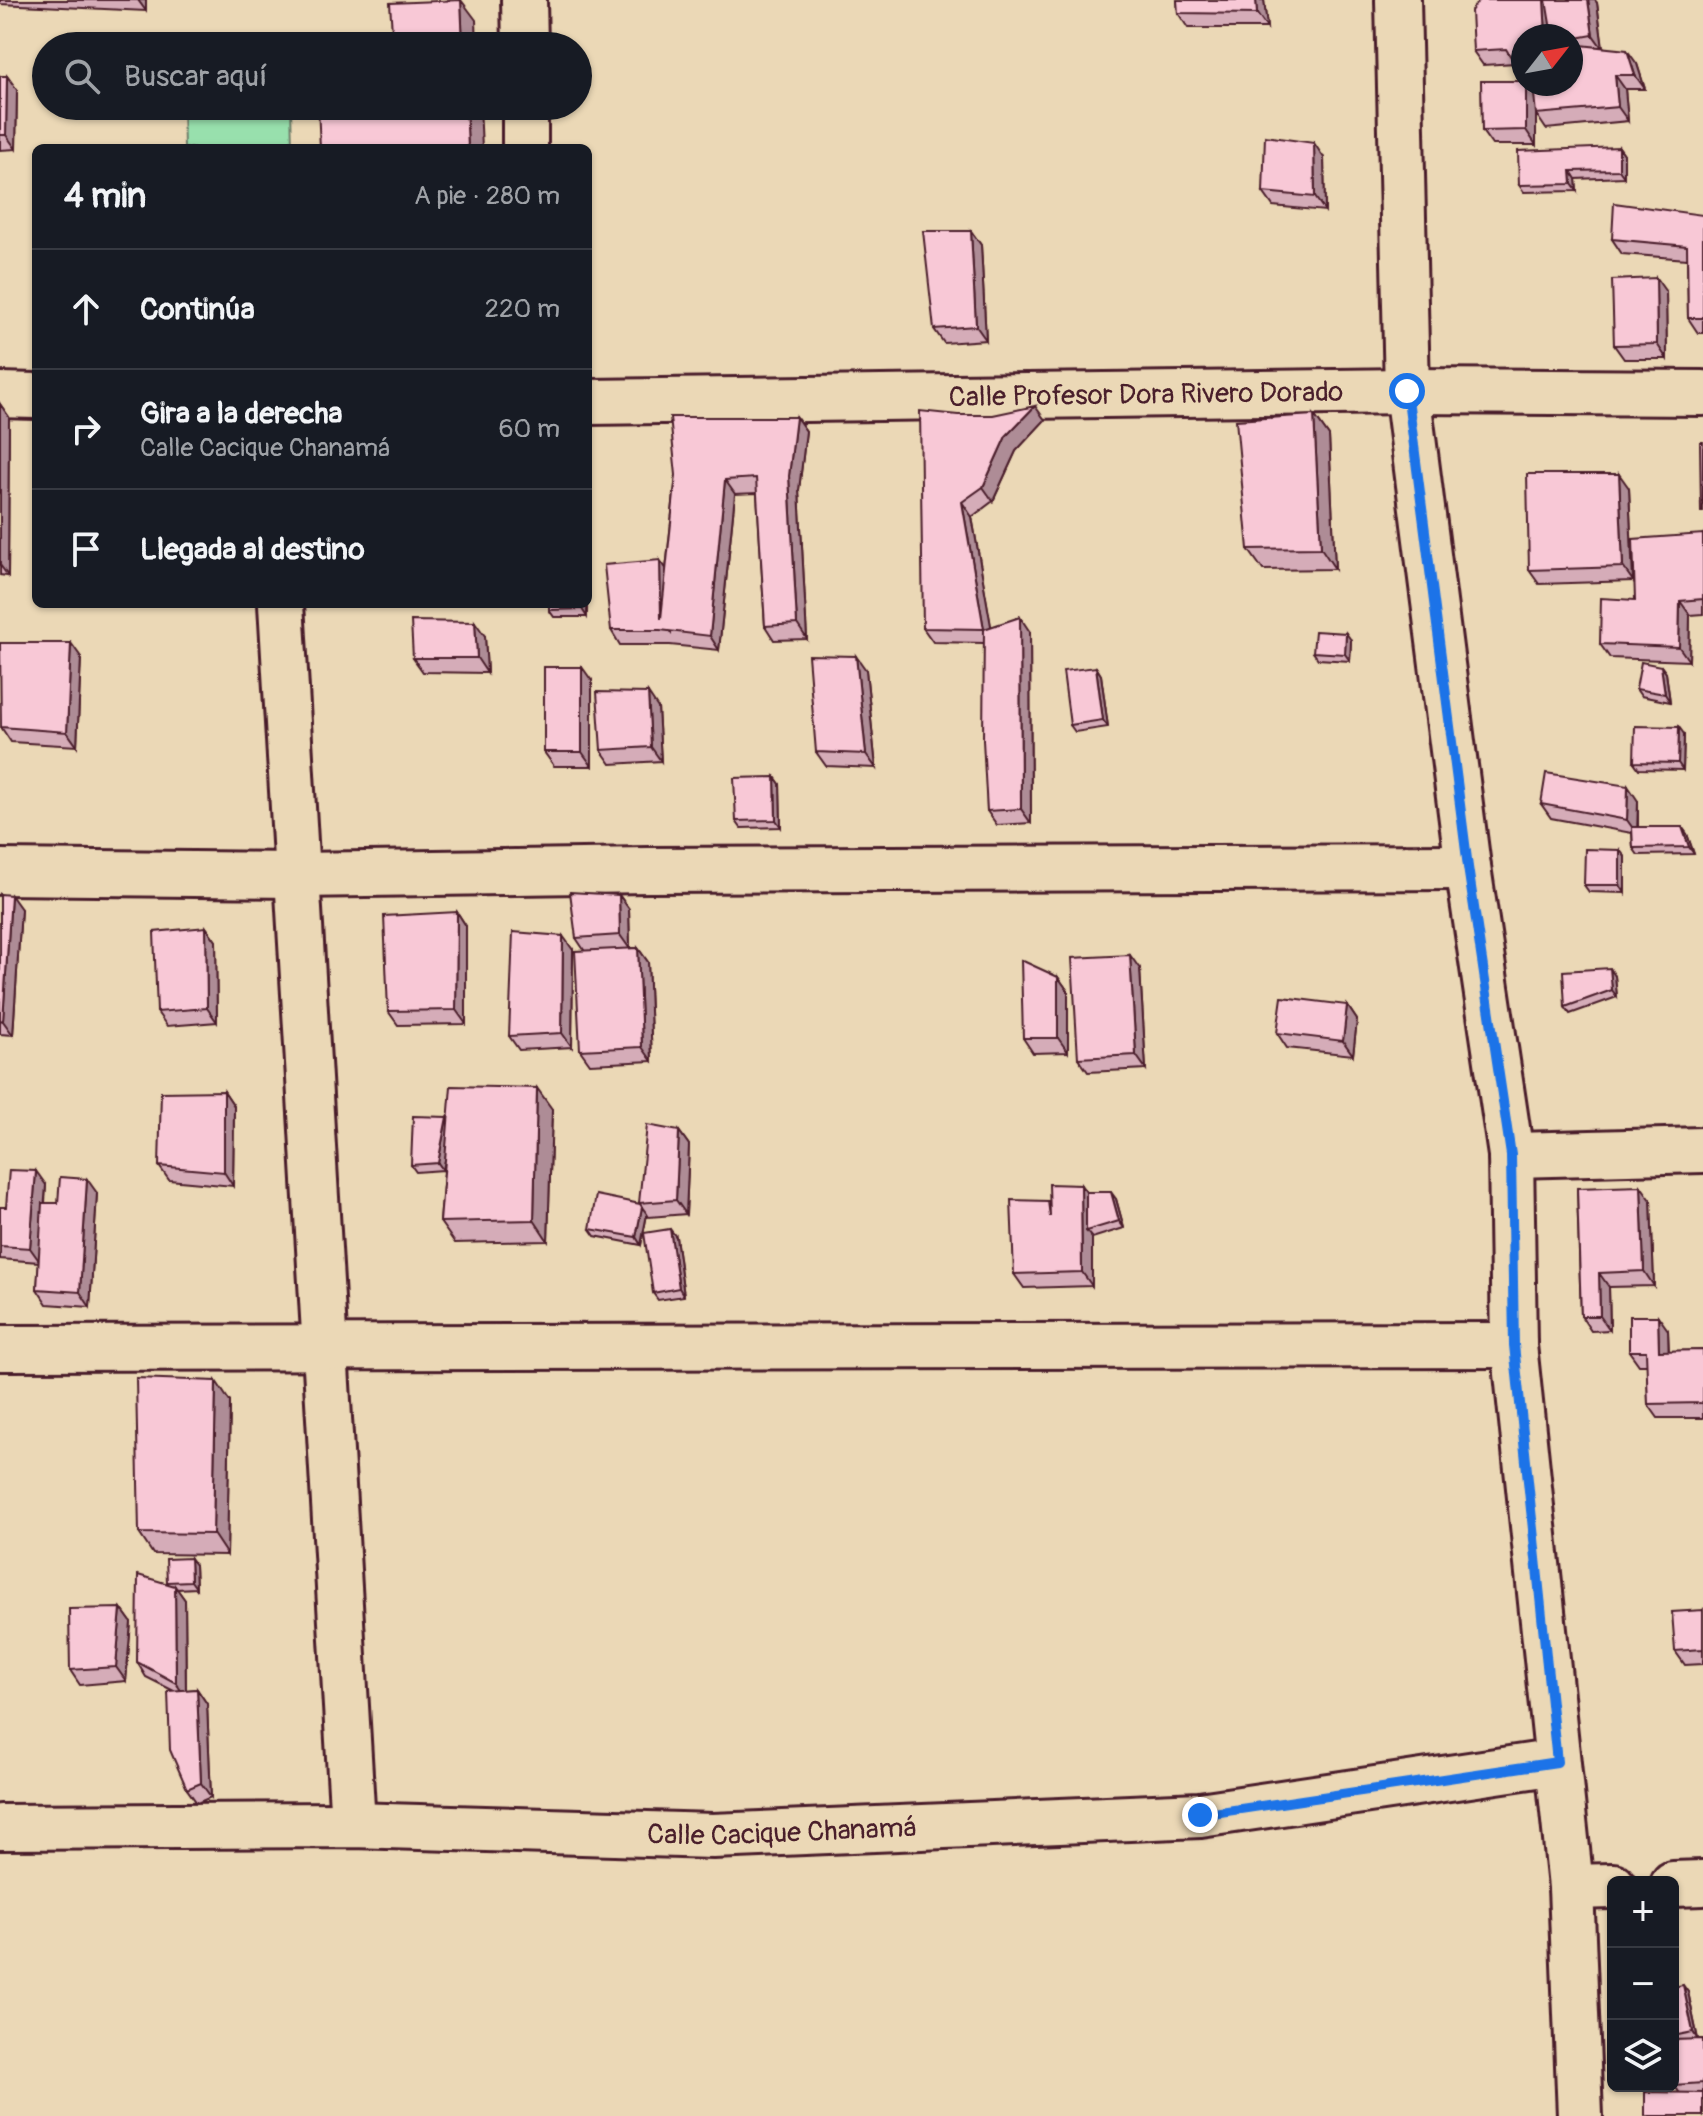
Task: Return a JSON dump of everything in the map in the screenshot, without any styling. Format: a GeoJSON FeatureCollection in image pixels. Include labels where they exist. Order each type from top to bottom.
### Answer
{"type":"FeatureCollection","features":[{"type":"Feature","properties":{"kind":"street"},"geometry":{"type":"LineString","coordinates":[[524,0],[525,32]]}},
{"type":"Feature","properties":{"kind":"street"},"geometry":{"type":"LineString","coordinates":[[1398,0],[1407,391],[1468,867],[1511,1155],[1514,1345],[1557,1762],[1592,1887],[1580,2116]]}},
{"type":"Feature","properties":{"kind":"street"},"geometry":{"type":"LineString","coordinates":[[525,120],[525,144]]}},
{"type":"Feature","properties":{"kind":"street","name":"Calle Profesor Dora Rivero Dorado"},"geometry":{"type":"LineString","coordinates":[[592,402],[1407,391],[1703,393]]}},
{"type":"Feature","properties":{"kind":"street"},"geometry":{"type":"LineString","coordinates":[[0,395],[32,396]]}},
{"type":"Feature","properties":{"kind":"street"},"geometry":{"type":"LineString","coordinates":[[281,608],[353,1825]]}},
{"type":"Feature","properties":{"kind":"street"},"geometry":{"type":"LineString","coordinates":[[0,872],[298,875],[1468,867]]}},
{"type":"Feature","properties":{"kind":"street"},"geometry":{"type":"LineString","coordinates":[[1511,1155],[1703,1150]]}},
{"type":"Feature","properties":{"kind":"street"},"geometry":{"type":"LineString","coordinates":[[0,1348],[1514,1345]]}},
{"type":"Feature","properties":{"kind":"street","name":"Calle Cacique Chanamá"},"geometry":{"type":"LineString","coordinates":[[0,1827],[353,1825],[713,1836],[1200,1815],[1557,1762]]}},
{"type":"Feature","properties":{"kind":"street"},"geometry":{"type":"LineString","coordinates":[[1679,1884],[1703,1883]]}},
{"type":"Feature","properties":{"kind":"green space"},"geometry":{"type":"Polygon","coordinates":[[[183,120],[291,120],[292,144],[184,144],[183,120]]]}},
{"type":"Feature","properties":{"kind":"building"},"geometry":{"type":"Polygon","coordinates":[[[461,0],[462,32],[392,32],[390,3],[461,0]]]}},
{"type":"Feature","properties":{"kind":"building"},"geometry":{"type":"Polygon","coordinates":[[[1177,0],[1256,0],[1257,14],[1178,13],[1177,0]]]}},
{"type":"Feature","properties":{"kind":"building"},"geometry":{"type":"Polygon","coordinates":[[[1479,0],[1544,0],[1545,24],[1511,24],[1511,57],[1506,49],[1473,51],[1471,11],[1479,0]]]}},
{"type":"Feature","properties":{"kind":"building"},"geometry":{"type":"Polygon","coordinates":[[[1546,0],[1588,0],[1593,35],[1583,37],[1583,24],[1550,24],[1546,0]]]}},
{"type":"Feature","properties":{"kind":"building"},"geometry":{"type":"Polygon","coordinates":[[[1583,45],[1627,50],[1635,75],[1615,75],[1618,107],[1536,114],[1534,96],[1583,96],[1583,45]]]}},
{"type":"Feature","properties":{"kind":"building"},"geometry":{"type":"Polygon","coordinates":[[[0,76],[7,76],[6,135],[0,135],[0,76]]]}},
{"type":"Feature","properties":{"kind":"building"},"geometry":{"type":"Polygon","coordinates":[[[1481,81],[1511,81],[1511,96],[1526,96],[1526,130],[1482,131],[1481,81]]]}},
{"type":"Feature","properties":{"kind":"building"},"geometry":{"type":"Polygon","coordinates":[[[319,120],[467,120],[468,144],[320,144],[319,120]]]}},
{"type":"Feature","properties":{"kind":"building"},"geometry":{"type":"Polygon","coordinates":[[[1265,136],[1314,143],[1315,197],[1263,192],[1265,136]]]}},
{"type":"Feature","properties":{"kind":"building"},"geometry":{"type":"Polygon","coordinates":[[[1619,147],[1619,170],[1571,171],[1572,184],[1519,185],[1518,151],[1619,147]]]}},
{"type":"Feature","properties":{"kind":"building"},"geometry":{"type":"Polygon","coordinates":[[[1614,203],[1703,215],[1703,318],[1688,318],[1687,246],[1612,239],[1614,203]]]}},
{"type":"Feature","properties":{"kind":"building"},"geometry":{"type":"Polygon","coordinates":[[[923,231],[971,231],[976,326],[934,329],[923,231]]]}},
{"type":"Feature","properties":{"kind":"building"},"geometry":{"type":"Polygon","coordinates":[[[1656,278],[1657,344],[1614,345],[1612,280],[1656,278]]]}},
{"type":"Feature","properties":{"kind":"building"},"geometry":{"type":"Polygon","coordinates":[[[1035,406],[1006,436],[983,487],[962,502],[984,629],[923,628],[920,411],[993,415],[1035,406]]]}},
{"type":"Feature","properties":{"kind":"building"},"geometry":{"type":"Polygon","coordinates":[[[1314,415],[1321,548],[1248,549],[1236,420],[1314,415]]]}},
{"type":"Feature","properties":{"kind":"building"},"geometry":{"type":"Polygon","coordinates":[[[670,417],[796,417],[789,476],[797,624],[765,626],[756,478],[725,480],[710,636],[660,630],[611,630],[604,565],[660,560],[661,619],[676,475],[670,417]]]}},
{"type":"Feature","properties":{"kind":"building"},"geometry":{"type":"Polygon","coordinates":[[[1700,442],[1703,442],[1703,512],[1701,512],[1700,442]]]}},
{"type":"Feature","properties":{"kind":"building"},"geometry":{"type":"Polygon","coordinates":[[[1527,474],[1619,474],[1623,567],[1529,570],[1527,474]]]}},
{"type":"Feature","properties":{"kind":"building"},"geometry":{"type":"Polygon","coordinates":[[[1703,534],[1703,599],[1680,601],[1679,647],[1600,644],[1601,598],[1635,600],[1633,539],[1703,534]]]}},
{"type":"Feature","properties":{"kind":"building"},"geometry":{"type":"Polygon","coordinates":[[[549,608],[582,608],[582,609],[549,608]]]}},
{"type":"Feature","properties":{"kind":"building"},"geometry":{"type":"Polygon","coordinates":[[[1020,617],[1021,809],[987,811],[983,740],[984,629],[1020,617]]]}},
{"type":"Feature","properties":{"kind":"building"},"geometry":{"type":"Polygon","coordinates":[[[411,621],[475,622],[477,658],[413,658],[411,621]]]}},
{"type":"Feature","properties":{"kind":"building"},"geometry":{"type":"Polygon","coordinates":[[[1315,631],[1346,633],[1345,654],[1313,652],[1315,631]]]}},
{"type":"Feature","properties":{"kind":"building"},"geometry":{"type":"Polygon","coordinates":[[[0,643],[71,643],[67,732],[1,727],[0,643]]]}},
{"type":"Feature","properties":{"kind":"building"},"geometry":{"type":"Polygon","coordinates":[[[808,655],[856,656],[866,754],[816,752],[808,655]]]}},
{"type":"Feature","properties":{"kind":"building"},"geometry":{"type":"Polygon","coordinates":[[[1641,662],[1661,666],[1665,694],[1636,689],[1641,662]]]}},
{"type":"Feature","properties":{"kind":"building"},"geometry":{"type":"Polygon","coordinates":[[[544,667],[582,667],[582,752],[544,752],[544,667]]]}},
{"type":"Feature","properties":{"kind":"building"},"geometry":{"type":"Polygon","coordinates":[[[1096,667],[1103,720],[1070,725],[1063,671],[1096,667]]]}},
{"type":"Feature","properties":{"kind":"building"},"geometry":{"type":"Polygon","coordinates":[[[597,692],[648,693],[651,747],[601,750],[597,692]]]}},
{"type":"Feature","properties":{"kind":"building"},"geometry":{"type":"Polygon","coordinates":[[[1635,726],[1679,727],[1678,763],[1634,762],[1635,726]]]}},
{"type":"Feature","properties":{"kind":"building"},"geometry":{"type":"Polygon","coordinates":[[[1546,773],[1628,786],[1627,820],[1541,804],[1546,773]]]}},
{"type":"Feature","properties":{"kind":"building"},"geometry":{"type":"Polygon","coordinates":[[[775,777],[776,820],[736,821],[734,778],[775,777]]]}},
{"type":"Feature","properties":{"kind":"building"},"geometry":{"type":"Polygon","coordinates":[[[1632,827],[1682,827],[1689,847],[1633,848],[1632,827]]]}},
{"type":"Feature","properties":{"kind":"building"},"geometry":{"type":"Polygon","coordinates":[[[1585,849],[1620,850],[1620,885],[1584,885],[1585,849]]]}},
{"type":"Feature","properties":{"kind":"building"},"geometry":{"type":"Polygon","coordinates":[[[570,892],[619,895],[620,935],[576,938],[570,892]]]}},
{"type":"Feature","properties":{"kind":"building"},"geometry":{"type":"Polygon","coordinates":[[[0,894],[11,895],[3,1021],[0,1020],[0,894]]]}},
{"type":"Feature","properties":{"kind":"building"},"geometry":{"type":"Polygon","coordinates":[[[457,912],[456,1010],[388,1011],[384,916],[457,912]]]}},
{"type":"Feature","properties":{"kind":"building"},"geometry":{"type":"Polygon","coordinates":[[[206,927],[207,1008],[157,1012],[154,932],[206,927]]]}},
{"type":"Feature","properties":{"kind":"building"},"geometry":{"type":"Polygon","coordinates":[[[513,932],[563,936],[562,1033],[509,1036],[513,932]]]}},
{"type":"Feature","properties":{"kind":"building"},"geometry":{"type":"Polygon","coordinates":[[[638,948],[642,1047],[580,1050],[575,951],[638,948]]]}},
{"type":"Feature","properties":{"kind":"building"},"geometry":{"type":"Polygon","coordinates":[[[1130,955],[1136,1055],[1078,1058],[1072,958],[1130,955]]]}},
{"type":"Feature","properties":{"kind":"building"},"geometry":{"type":"Polygon","coordinates":[[[1021,960],[1058,977],[1058,1038],[1023,1038],[1021,960]]]}},
{"type":"Feature","properties":{"kind":"building"},"geometry":{"type":"Polygon","coordinates":[[[1610,968],[1612,990],[1565,1007],[1563,971],[1610,968]]]}},
{"type":"Feature","properties":{"kind":"building"},"geometry":{"type":"Polygon","coordinates":[[[1282,997],[1347,1005],[1343,1041],[1277,1033],[1282,997]]]}},
{"type":"Feature","properties":{"kind":"building"},"geometry":{"type":"Polygon","coordinates":[[[451,1086],[537,1088],[534,1220],[440,1222],[451,1086]]]}},
{"type":"Feature","properties":{"kind":"building"},"geometry":{"type":"Polygon","coordinates":[[[224,1091],[224,1172],[159,1166],[161,1092],[224,1091]]]}},
{"type":"Feature","properties":{"kind":"building"},"geometry":{"type":"Polygon","coordinates":[[[413,1116],[447,1117],[438,1163],[411,1165],[413,1116]]]}},
{"type":"Feature","properties":{"kind":"building"},"geometry":{"type":"Polygon","coordinates":[[[647,1125],[679,1131],[676,1200],[639,1203],[647,1125]]]}},
{"type":"Feature","properties":{"kind":"building"},"geometry":{"type":"Polygon","coordinates":[[[9,1170],[36,1171],[30,1248],[0,1246],[0,1207],[6,1207],[9,1170]]]}},
{"type":"Feature","properties":{"kind":"building"},"geometry":{"type":"Polygon","coordinates":[[[60,1177],[87,1179],[80,1292],[37,1289],[42,1203],[58,1203],[60,1177]]]}},
{"type":"Feature","properties":{"kind":"building"},"geometry":{"type":"Polygon","coordinates":[[[1049,1184],[1081,1185],[1082,1272],[1014,1274],[1011,1200],[1048,1201],[1050,1217],[1049,1184]]]}},
{"type":"Feature","properties":{"kind":"building"},"geometry":{"type":"Polygon","coordinates":[[[1641,1186],[1644,1271],[1599,1273],[1600,1316],[1581,1316],[1577,1188],[1641,1186]]]}},
{"type":"Feature","properties":{"kind":"building"},"geometry":{"type":"Polygon","coordinates":[[[1086,1192],[1111,1192],[1119,1221],[1086,1231],[1086,1192]]]}},
{"type":"Feature","properties":{"kind":"building"},"geometry":{"type":"Polygon","coordinates":[[[596,1195],[640,1204],[636,1237],[590,1229],[596,1195]]]}},
{"type":"Feature","properties":{"kind":"building"},"geometry":{"type":"Polygon","coordinates":[[[670,1229],[679,1288],[653,1293],[644,1233],[670,1229]]]}},
{"type":"Feature","properties":{"kind":"building"},"geometry":{"type":"Polygon","coordinates":[[[1629,1316],[1658,1316],[1659,1351],[1703,1350],[1703,1403],[1648,1404],[1646,1351],[1629,1351],[1629,1316]]]}},
{"type":"Feature","properties":{"kind":"building"},"geometry":{"type":"Polygon","coordinates":[[[136,1378],[216,1381],[213,1534],[139,1533],[136,1378]]]}},
{"type":"Feature","properties":{"kind":"building"},"geometry":{"type":"Polygon","coordinates":[[[190,1558],[191,1581],[167,1582],[166,1559],[190,1558]]]}},
{"type":"Feature","properties":{"kind":"building"},"geometry":{"type":"Polygon","coordinates":[[[138,1575],[175,1586],[176,1683],[137,1662],[138,1575]]]}},
{"type":"Feature","properties":{"kind":"building"},"geometry":{"type":"Polygon","coordinates":[[[121,1608],[116,1667],[70,1670],[69,1609],[121,1608]]]}},
{"type":"Feature","properties":{"kind":"building"},"geometry":{"type":"Polygon","coordinates":[[[1703,1610],[1703,1649],[1675,1651],[1672,1612],[1703,1610]]]}},
{"type":"Feature","properties":{"kind":"building"},"geometry":{"type":"Polygon","coordinates":[[[197,1689],[201,1783],[187,1789],[170,1750],[168,1691],[197,1689]]]}},
{"type":"Feature","properties":{"kind":"building"},"geometry":{"type":"Polygon","coordinates":[[[1683,1985],[1693,2032],[1679,2035],[1679,2020],[1679,1986],[1683,1985]]]}},
{"type":"Feature","properties":{"kind":"building"},"geometry":{"type":"Polygon","coordinates":[[[1703,2039],[1703,2083],[1679,2085],[1679,2040],[1703,2039]]]}},
{"type":"Feature","properties":{"kind":"building"},"geometry":{"type":"Polygon","coordinates":[[[1645,2092],[1703,2093],[1703,2116],[1645,2116],[1645,2092]]]}},
{"type":"Feature","properties":{"kind":"route"},"geometry":{"type":"LineString","coordinates":[[1200,1815],[1557,1762],[1514,1345],[1511,1155],[1468,867],[1407,391]]}}]}
